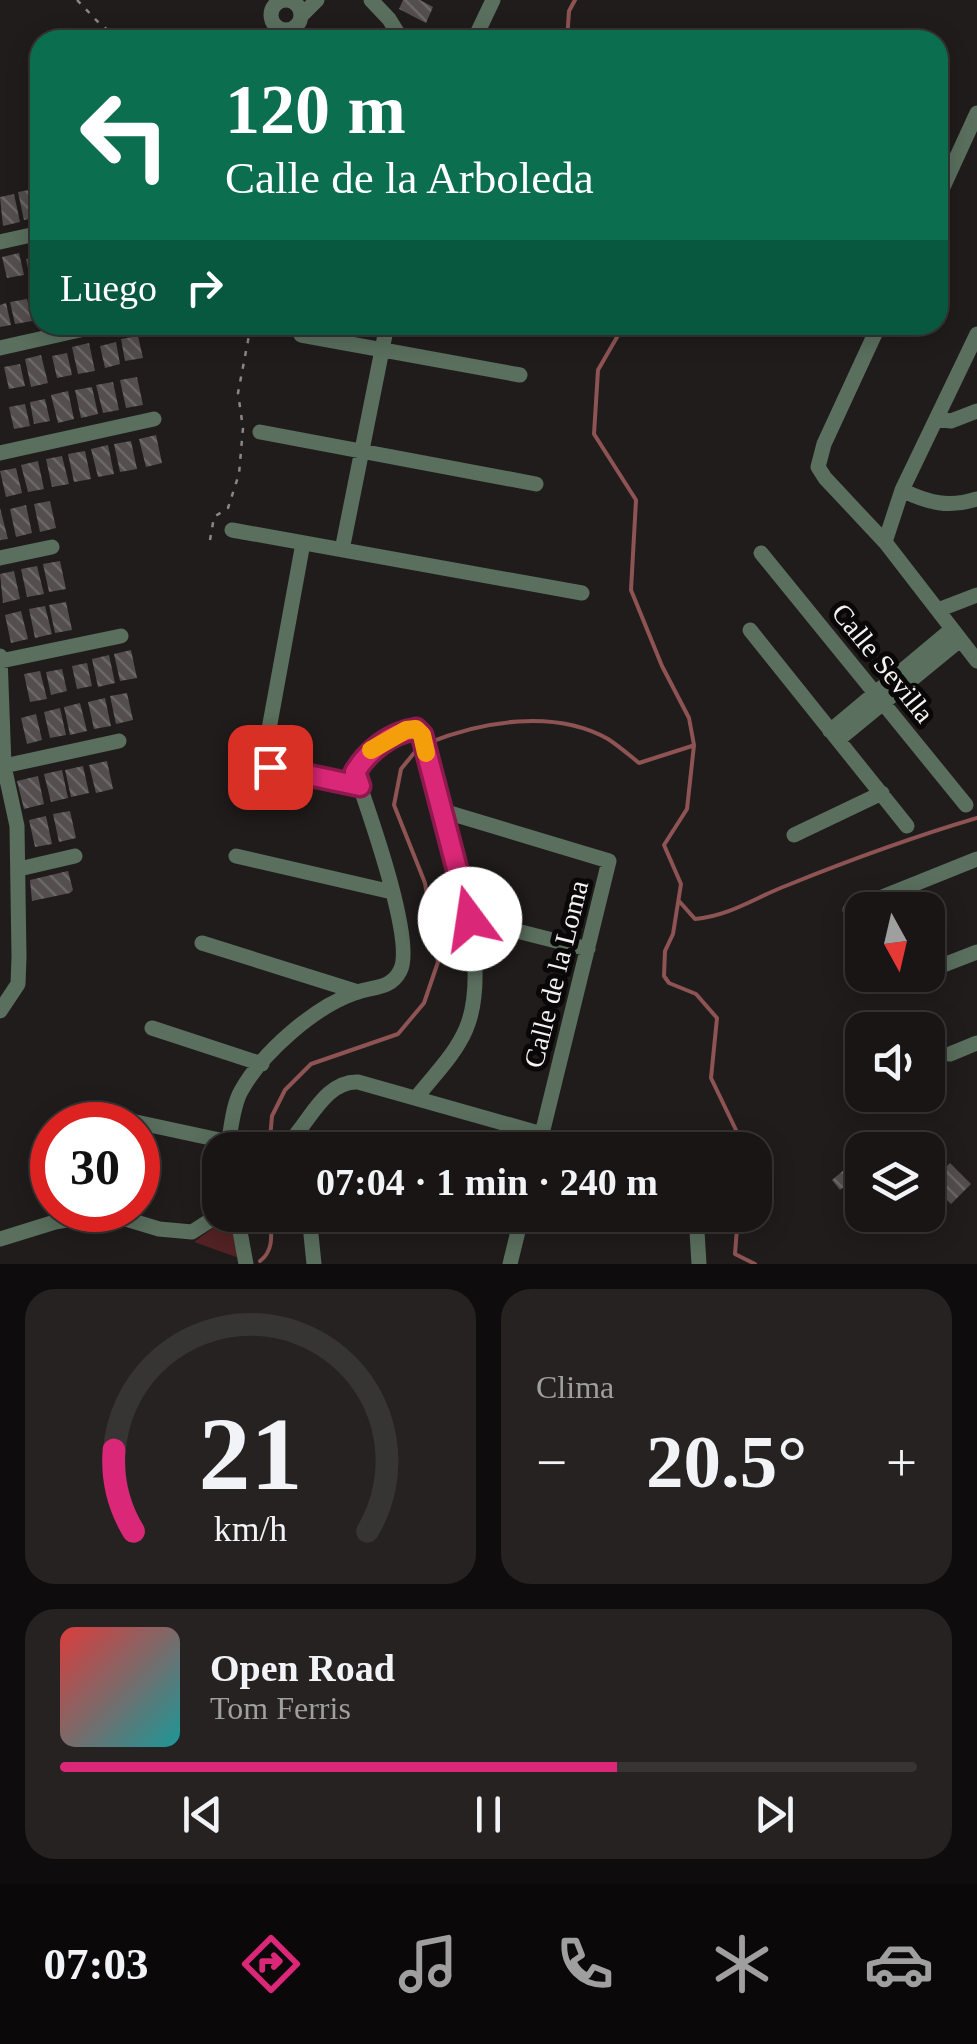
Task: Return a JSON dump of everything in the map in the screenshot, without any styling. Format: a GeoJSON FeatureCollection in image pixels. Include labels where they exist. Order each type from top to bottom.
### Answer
{"type":"FeatureCollection","features":[{"type":"Feature","properties":{"kind":"street"},"geometry":{"type":"LineString","coordinates":[[257,0],[298,6],[301,16]]}},
{"type":"Feature","properties":{"kind":"street"},"geometry":{"type":"LineString","coordinates":[[284,2],[274,22],[287,30],[297,25],[316,0]]}},
{"type":"Feature","properties":{"kind":"street"},"geometry":{"type":"LineString","coordinates":[[370,0],[396,30]]}},
{"type":"Feature","properties":{"kind":"street"},"geometry":{"type":"LineString","coordinates":[[389,19],[397,0]]}},
{"type":"Feature","properties":{"kind":"street"},"geometry":{"type":"LineString","coordinates":[[479,30],[493,0]]}},
{"type":"Feature","properties":{"kind":"street"},"geometry":{"type":"LineString","coordinates":[[948,176],[977,113]]}},
{"type":"Feature","properties":{"kind":"street"},"geometry":{"type":"LineString","coordinates":[[0,242],[30,235]]}},
{"type":"Feature","properties":{"kind":"street"},"geometry":{"type":"LineString","coordinates":[[886,542],[902,490],[977,334]]}},
{"type":"Feature","properties":{"kind":"street"},"geometry":{"type":"LineString","coordinates":[[0,348],[58,335]]}},
{"type":"Feature","properties":{"kind":"street"},"geometry":{"type":"LineString","coordinates":[[306,335],[520,375]]}},
{"type":"Feature","properties":{"kind":"street"},"geometry":{"type":"LineString","coordinates":[[342,550],[385,335]]}},
{"type":"Feature","properties":{"kind":"street"},"geometry":{"type":"LineString","coordinates":[[874,335],[824,444],[818,467],[886,542],[977,661]]}},
{"type":"Feature","properties":{"kind":"street"},"geometry":{"type":"LineString","coordinates":[[936,419],[950,421],[977,411]]}},
{"type":"Feature","properties":{"kind":"street"},"geometry":{"type":"LineString","coordinates":[[0,453],[154,419]]}},
{"type":"Feature","properties":{"kind":"street"},"geometry":{"type":"LineString","coordinates":[[260,432],[536,484]]}},
{"type":"Feature","properties":{"kind":"street"},"geometry":{"type":"LineString","coordinates":[[902,490],[939,504],[958,505],[977,499]]}},
{"type":"Feature","properties":{"kind":"street"},"geometry":{"type":"LineString","coordinates":[[232,530],[582,593]]}},
{"type":"Feature","properties":{"kind":"street"},"geometry":{"type":"LineString","coordinates":[[267,740],[303,543]]}},
{"type":"Feature","properties":{"kind":"street"},"geometry":{"type":"LineString","coordinates":[[0,558],[52,547]]}},
{"type":"Feature","properties":{"kind":"street","name":"Calle Sevilla"},"geometry":{"type":"LineString","coordinates":[[761,553],[966,805]]}},
{"type":"Feature","properties":{"kind":"street"},"geometry":{"type":"LineString","coordinates":[[938,610],[977,595]]}},
{"type":"Feature","properties":{"kind":"street"},"geometry":{"type":"LineString","coordinates":[[750,630],[907,826]]}},
{"type":"Feature","properties":{"kind":"street"},"geometry":{"type":"LineString","coordinates":[[834,736],[956,635]]}},
{"type":"Feature","properties":{"kind":"street"},"geometry":{"type":"LineString","coordinates":[[0,1012],[18,984],[19,868],[17,826],[4,766],[1,658],[121,636]]}},
{"type":"Feature","properties":{"kind":"street"},"geometry":{"type":"LineString","coordinates":[[231,1132],[240,1093],[262,1064],[321,1007],[358,992],[388,986],[402,968],[402,929],[355,772],[368,752],[406,730],[416,729],[422,735],[444,810],[470,919],[475,997],[466,1029],[416,1098]]}},
{"type":"Feature","properties":{"kind":"street"},"geometry":{"type":"LineString","coordinates":[[4,766],[118,741]]}},
{"type":"Feature","properties":{"kind":"street"},"geometry":{"type":"LineString","coordinates":[[270,767],[360,786]]}},
{"type":"Feature","properties":{"kind":"street"},"geometry":{"type":"LineString","coordinates":[[794,836],[882,793]]}},
{"type":"Feature","properties":{"kind":"street","name":"Calle de la Loma"},"geometry":{"type":"LineString","coordinates":[[444,810],[609,861],[542,1132]]}},
{"type":"Feature","properties":{"kind":"street"},"geometry":{"type":"LineString","coordinates":[[19,868],[75,856]]}},
{"type":"Feature","properties":{"kind":"street"},"geometry":{"type":"LineString","coordinates":[[236,856],[392,892]]}},
{"type":"Feature","properties":{"kind":"street"},"geometry":{"type":"LineString","coordinates":[[895,892],[977,859]]}},
{"type":"Feature","properties":{"kind":"street"},"geometry":{"type":"LineString","coordinates":[[470,919],[588,949]]}},
{"type":"Feature","properties":{"kind":"street"},"geometry":{"type":"LineString","coordinates":[[202,942],[358,992]]}},
{"type":"Feature","properties":{"kind":"street"},"geometry":{"type":"LineString","coordinates":[[945,964],[977,952]]}},
{"type":"Feature","properties":{"kind":"street"},"geometry":{"type":"LineString","coordinates":[[152,1028],[262,1064]]}},
{"type":"Feature","properties":{"kind":"street"},"geometry":{"type":"LineString","coordinates":[[950,1054],[977,1043]]}},
{"type":"Feature","properties":{"kind":"street"},"geometry":{"type":"LineString","coordinates":[[298,1132],[337,1084],[358,1082],[512,1132]]}},
{"type":"Feature","properties":{"kind":"street"},"geometry":{"type":"LineString","coordinates":[[160,1129],[202,1139]]}},
{"type":"Feature","properties":{"kind":"street"},"geometry":{"type":"LineString","coordinates":[[0,1239],[106,1212],[158,1229],[192,1232],[202,1226]]}},
{"type":"Feature","properties":{"kind":"street"},"geometry":{"type":"LineString","coordinates":[[240,1232],[246,1264]]}},
{"type":"Feature","properties":{"kind":"street"},"geometry":{"type":"LineString","coordinates":[[311,1232],[314,1264]]}},
{"type":"Feature","properties":{"kind":"street"},"geometry":{"type":"LineString","coordinates":[[510,1264],[518,1232]]}},
{"type":"Feature","properties":{"kind":"street"},"geometry":{"type":"LineString","coordinates":[[697,1232],[699,1264]]}},
{"type":"Feature","properties":{"kind":"path"},"geometry":{"type":"LineString","coordinates":[[76,0],[110,30]]}},
{"type":"Feature","properties":{"kind":"path"},"geometry":{"type":"LineString","coordinates":[[210,540],[214,517],[228,508],[239,474],[243,428],[238,393],[249,335]]}},
{"type":"Feature","properties":{"kind":"shaded area"},"geometry":{"type":"Polygon","coordinates":[[[208,1232],[232,1232],[239,1258],[194,1242],[208,1232]]]}},
{"type":"Feature","properties":{"kind":"building"},"geometry":{"type":"Polygon","coordinates":[[[403,0],[420,0],[433,7],[426,23],[399,9],[403,0]]]}},
{"type":"Feature","properties":{"kind":"building"},"geometry":{"type":"Polygon","coordinates":[[[30,190],[30,219],[24,220],[18,192],[30,190]]]}},
{"type":"Feature","properties":{"kind":"building"},"geometry":{"type":"Polygon","coordinates":[[[14,194],[20,222],[3,226],[0,197],[14,194]]]}},
{"type":"Feature","properties":{"kind":"building"},"geometry":{"type":"Polygon","coordinates":[[[19,253],[24,275],[7,278],[2,257],[19,253]]]}},
{"type":"Feature","properties":{"kind":"building"},"geometry":{"type":"Polygon","coordinates":[[[27,299],[30,321],[15,324],[10,302],[27,299]]]}},
{"type":"Feature","properties":{"kind":"building"},"geometry":{"type":"Polygon","coordinates":[[[6,303],[11,325],[0,327],[0,305],[6,303]]]}},
{"type":"Feature","properties":{"kind":"building"},"geometry":{"type":"Polygon","coordinates":[[[138,336],[143,358],[125,361],[121,339],[138,336]]]}},
{"type":"Feature","properties":{"kind":"building"},"geometry":{"type":"Polygon","coordinates":[[[116,342],[120,364],[105,368],[100,346],[116,342]]]}},
{"type":"Feature","properties":{"kind":"building"},"geometry":{"type":"Polygon","coordinates":[[[89,343],[95,371],[78,374],[72,347],[89,343]]]}},
{"type":"Feature","properties":{"kind":"building"},"geometry":{"type":"Polygon","coordinates":[[[67,353],[72,375],[57,378],[52,356],[67,353]]]}},
{"type":"Feature","properties":{"kind":"building"},"geometry":{"type":"Polygon","coordinates":[[[41,355],[48,383],[31,387],[25,359],[41,355]]]}},
{"type":"Feature","properties":{"kind":"building"},"geometry":{"type":"Polygon","coordinates":[[[20,364],[25,386],[9,389],[4,367],[20,364]]]}},
{"type":"Feature","properties":{"kind":"building"},"geometry":{"type":"Polygon","coordinates":[[[137,377],[143,405],[126,408],[120,380],[137,377]]]}},
{"type":"Feature","properties":{"kind":"building"},"geometry":{"type":"Polygon","coordinates":[[[113,382],[119,410],[103,413],[96,385],[113,382]]]}},
{"type":"Feature","properties":{"kind":"building"},"geometry":{"type":"Polygon","coordinates":[[[92,387],[98,414],[81,418],[75,390],[92,387]]]}},
{"type":"Feature","properties":{"kind":"building"},"geometry":{"type":"Polygon","coordinates":[[[68,391],[74,419],[58,423],[51,395],[68,391]]]}},
{"type":"Feature","properties":{"kind":"building"},"geometry":{"type":"Polygon","coordinates":[[[45,399],[50,421],[34,424],[30,402],[45,399]]]}},
{"type":"Feature","properties":{"kind":"building"},"geometry":{"type":"Polygon","coordinates":[[[25,404],[30,426],[14,429],[9,407],[25,404]]]}},
{"type":"Feature","properties":{"kind":"building"},"geometry":{"type":"Polygon","coordinates":[[[156,435],[162,463],[146,467],[139,439],[156,435]]]}},
{"type":"Feature","properties":{"kind":"building"},"geometry":{"type":"Polygon","coordinates":[[[131,441],[137,469],[120,472],[114,444],[131,441]]]}},
{"type":"Feature","properties":{"kind":"building"},"geometry":{"type":"Polygon","coordinates":[[[108,445],[114,474],[98,477],[91,449],[108,445]]]}},
{"type":"Feature","properties":{"kind":"building"},"geometry":{"type":"Polygon","coordinates":[[[85,451],[91,479],[74,482],[68,454],[85,451]]]}},
{"type":"Feature","properties":{"kind":"building"},"geometry":{"type":"Polygon","coordinates":[[[62,456],[69,484],[52,487],[46,459],[62,456]]]}},
{"type":"Feature","properties":{"kind":"building"},"geometry":{"type":"Polygon","coordinates":[[[38,461],[44,489],[28,492],[21,465],[38,461]]]}},
{"type":"Feature","properties":{"kind":"building"},"geometry":{"type":"Polygon","coordinates":[[[16,468],[22,493],[6,497],[0,471],[16,468]]]}},
{"type":"Feature","properties":{"kind":"building"},"geometry":{"type":"Polygon","coordinates":[[[50,501],[56,528],[40,532],[34,504],[50,501]]]}},
{"type":"Feature","properties":{"kind":"building"},"geometry":{"type":"Polygon","coordinates":[[[26,505],[32,533],[16,537],[10,509],[26,505]]]}},
{"type":"Feature","properties":{"kind":"building"},"geometry":{"type":"Polygon","coordinates":[[[0,508],[8,539],[0,540],[0,508]]]}},
{"type":"Feature","properties":{"kind":"building"},"geometry":{"type":"Polygon","coordinates":[[[60,561],[66,589],[49,592],[43,564],[60,561]]]}},
{"type":"Feature","properties":{"kind":"building"},"geometry":{"type":"Polygon","coordinates":[[[37,566],[44,594],[27,597],[21,569],[37,566]]]}},
{"type":"Feature","properties":{"kind":"building"},"geometry":{"type":"Polygon","coordinates":[[[14,571],[20,599],[3,603],[0,574],[14,571]]]}},
{"type":"Feature","properties":{"kind":"building"},"geometry":{"type":"Polygon","coordinates":[[[66,602],[72,630],[55,633],[49,605],[66,602]]]}},
{"type":"Feature","properties":{"kind":"building"},"geometry":{"type":"Polygon","coordinates":[[[45,606],[52,634],[35,638],[29,609],[45,606]]]}},
{"type":"Feature","properties":{"kind":"building"},"geometry":{"type":"Polygon","coordinates":[[[21,611],[28,639],[11,643],[5,615],[21,611]]]}},
{"type":"Feature","properties":{"kind":"building"},"geometry":{"type":"Polygon","coordinates":[[[131,650],[137,678],[120,681],[114,654],[131,650]]]}},
{"type":"Feature","properties":{"kind":"building"},"geometry":{"type":"Polygon","coordinates":[[[109,655],[115,683],[98,687],[92,659],[109,655]]]}},
{"type":"Feature","properties":{"kind":"building"},"geometry":{"type":"Polygon","coordinates":[[[87,663],[92,686],[77,689],[72,666],[87,663]]]}},
{"type":"Feature","properties":{"kind":"building"},"geometry":{"type":"Polygon","coordinates":[[[62,669],[67,691],[51,695],[46,672],[62,669]]]}},
{"type":"Feature","properties":{"kind":"building"},"geometry":{"type":"Polygon","coordinates":[[[40,671],[47,699],[30,702],[24,674],[40,671]]]}},
{"type":"Feature","properties":{"kind":"building"},"geometry":{"type":"Polygon","coordinates":[[[127,693],[133,720],[116,724],[110,696],[127,693]]]}},
{"type":"Feature","properties":{"kind":"building"},"geometry":{"type":"Polygon","coordinates":[[[105,698],[111,726],[94,729],[88,702],[105,698]]]}},
{"type":"Feature","properties":{"kind":"building"},"geometry":{"type":"Polygon","coordinates":[[[80,703],[87,731],[70,735],[64,707],[80,703]]]}},
{"type":"Feature","properties":{"kind":"building"},"geometry":{"type":"Polygon","coordinates":[[[60,708],[66,735],[50,738],[44,712],[60,708]]]}},
{"type":"Feature","properties":{"kind":"building"},"geometry":{"type":"Polygon","coordinates":[[[36,714],[42,740],[27,744],[21,718],[36,714]]]}},
{"type":"Feature","properties":{"kind":"building"},"geometry":{"type":"Polygon","coordinates":[[[107,761],[113,789],[96,793],[89,765],[107,761]]]}},
{"type":"Feature","properties":{"kind":"building"},"geometry":{"type":"Polygon","coordinates":[[[83,766],[89,793],[71,797],[65,770],[83,766]]]}},
{"type":"Feature","properties":{"kind":"building"},"geometry":{"type":"Polygon","coordinates":[[[62,770],[68,798],[51,802],[44,774],[62,770]]]}},
{"type":"Feature","properties":{"kind":"building"},"geometry":{"type":"Polygon","coordinates":[[[38,776],[44,804],[24,809],[17,781],[38,776]]]}},
{"type":"Feature","properties":{"kind":"building"},"geometry":{"type":"Polygon","coordinates":[[[70,811],[76,838],[59,842],[53,814],[70,811]]]}},
{"type":"Feature","properties":{"kind":"building"},"geometry":{"type":"Polygon","coordinates":[[[46,816],[52,844],[35,847],[29,820],[46,816]]]}},
{"type":"Feature","properties":{"kind":"building"},"geometry":{"type":"Polygon","coordinates":[[[68,871],[73,890],[70,893],[32,901],[30,880],[68,871]]]}},
{"type":"Feature","properties":{"kind":"building"},"geometry":{"type":"Polygon","coordinates":[[[950,1163],[971,1184],[951,1204],[945,1198],[945,1168],[950,1163]]]}},
{"type":"Feature","properties":{"kind":"building"},"geometry":{"type":"Polygon","coordinates":[[[845,1169],[845,1186],[840,1190],[832,1180],[845,1169]]]}},
{"type":"Feature","properties":{"kind":"waterway"},"geometry":{"type":"LineString","coordinates":[[568,30],[569,11],[575,0]]}},
{"type":"Feature","properties":{"kind":"waterway"},"geometry":{"type":"LineString","coordinates":[[618,335],[598,370],[594,434],[636,500],[631,590],[662,666],[689,718],[694,745],[687,809],[664,845],[681,884],[673,934],[665,951],[664,976],[669,983],[696,994],[717,1018],[711,1078],[736,1132]]}},
{"type":"Feature","properties":{"kind":"waterway"},"geometry":{"type":"LineString","coordinates":[[428,743],[495,724],[542,721],[565,724],[608,739],[639,763],[692,746]]}},
{"type":"Feature","properties":{"kind":"waterway"},"geometry":{"type":"LineString","coordinates":[[271,1132],[272,1116],[285,1090],[311,1064],[398,1034],[424,1003],[438,962],[425,883],[394,805],[401,769],[419,747]]}},
{"type":"Feature","properties":{"kind":"waterway"},"geometry":{"type":"LineString","coordinates":[[679,901],[695,919],[720,914],[858,858],[977,818]]}},
{"type":"Feature","properties":{"kind":"waterway"},"geometry":{"type":"LineString","coordinates":[[260,1261],[270,1246],[271,1232]]}},
{"type":"Feature","properties":{"kind":"waterway"},"geometry":{"type":"LineString","coordinates":[[737,1232],[735,1254],[755,1264]]}},
{"type":"Feature","properties":{"kind":"slow traffic"},"geometry":{"type":"LineString","coordinates":[[371,750],[406,730],[416,729],[422,735],[426,753]]}},
{"type":"Feature","properties":{"kind":"route"},"geometry":{"type":"LineString","coordinates":[[270,767],[360,786],[355,772],[368,752],[406,730],[416,729],[422,735],[444,810],[470,919]]}}]}
